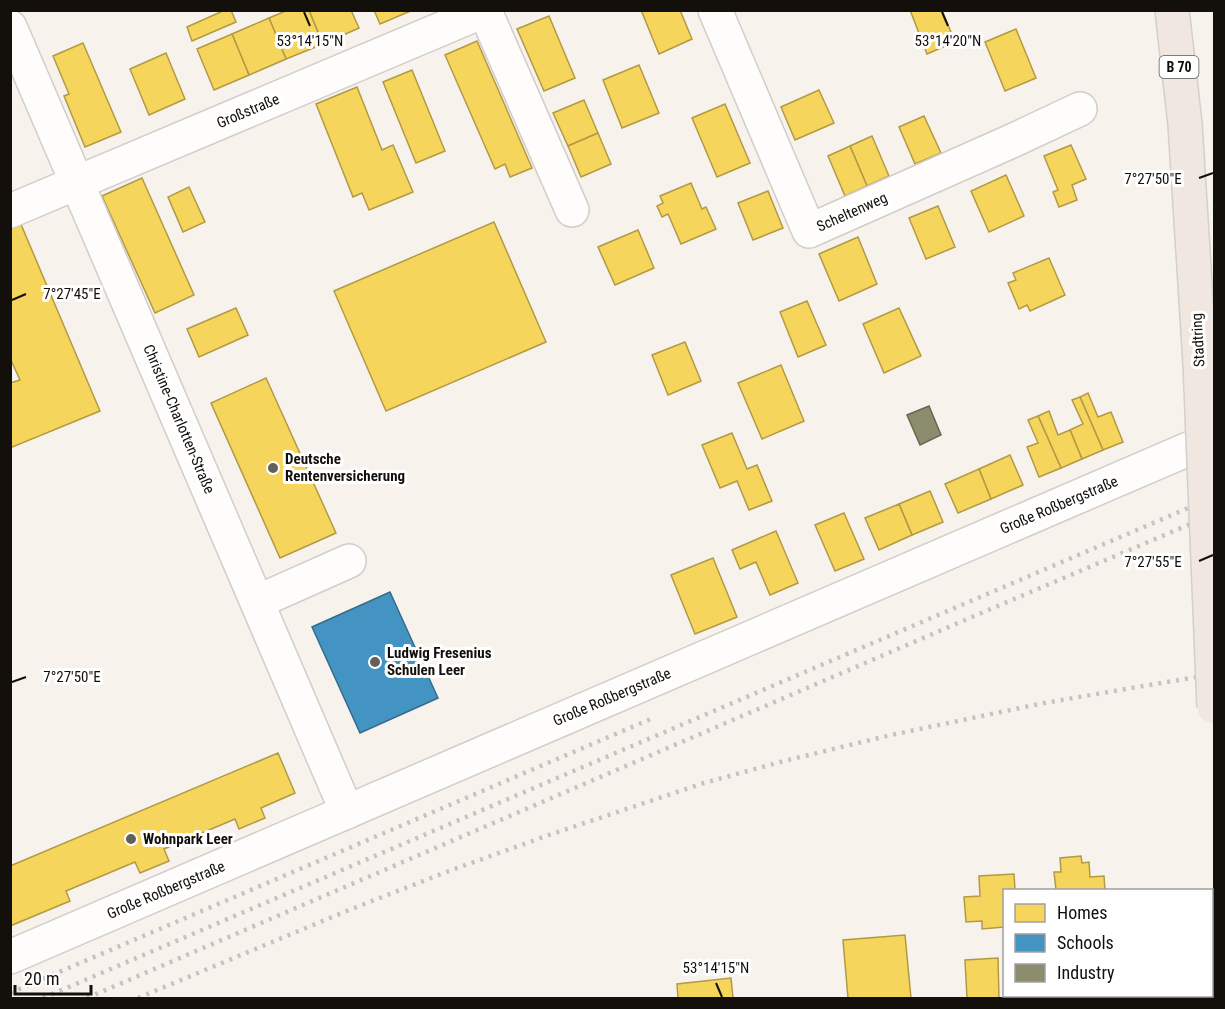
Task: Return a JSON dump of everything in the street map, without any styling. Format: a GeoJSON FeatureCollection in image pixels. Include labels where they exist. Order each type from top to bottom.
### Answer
{"type":"FeatureCollection","features":[{"type":"Feature","properties":{"kind":"main road","name":"Stadtring"},"geometry":{"type":"LineString","coordinates":[[1172,10],[1185,124],[1200,363],[1215,707]]}},
{"type":"Feature","properties":{"kind":"street","name":"Scheltenweg"},"geometry":{"type":"LineString","coordinates":[[715,10],[809,231],[1014,141],[1080,109]]}},
{"type":"Feature","properties":{"kind":"street","name":"Großstraße"},"geometry":{"type":"LineString","coordinates":[[10,211],[485,11]]}},
{"type":"Feature","properties":{"kind":"street"},"geometry":{"type":"LineString","coordinates":[[485,11],[572,210]]}},
{"type":"Feature","properties":{"kind":"street","name":"Christine-Charlotten-Straße"},"geometry":{"type":"LineString","coordinates":[[10,27],[347,812]]}},
{"type":"Feature","properties":{"kind":"street","name":"Große Roßbergstraße"},"geometry":{"type":"LineString","coordinates":[[10,957],[1215,438]]}},
{"type":"Feature","properties":{"kind":"street"},"geometry":{"type":"LineString","coordinates":[[257,602],[349,561]]}},
{"type":"Feature","properties":{"kind":"building: Homes"},"geometry":{"type":"Polygon","coordinates":[[[225,10],[231,10],[236,22],[192,41],[187,27],[225,10]]]}},
{"type":"Feature","properties":{"kind":"building: Homes"},"geometry":{"type":"Polygon","coordinates":[[[288,10],[309,10],[323,44],[286,59],[269,18],[288,10]]]}},
{"type":"Feature","properties":{"kind":"building: Homes"},"geometry":{"type":"Polygon","coordinates":[[[309,10],[351,10],[359,28],[323,44],[309,10]]]}},
{"type":"Feature","properties":{"kind":"building: Homes"},"geometry":{"type":"Polygon","coordinates":[[[374,10],[413,10],[380,24],[374,10]]]}},
{"type":"Feature","properties":{"kind":"building: Homes"},"geometry":{"type":"Polygon","coordinates":[[[641,10],[680,10],[692,39],[659,54],[641,10]]]}},
{"type":"Feature","properties":{"kind":"building: Homes"},"geometry":{"type":"Polygon","coordinates":[[[910,10],[942,10],[955,42],[927,54],[910,10]]]}},
{"type":"Feature","properties":{"kind":"building: Homes"},"geometry":{"type":"Polygon","coordinates":[[[549,16],[575,78],[544,91],[517,29],[549,16]]]}},
{"type":"Feature","properties":{"kind":"building: Homes"},"geometry":{"type":"Polygon","coordinates":[[[269,18],[286,59],[249,75],[232,34],[269,18]]]}},
{"type":"Feature","properties":{"kind":"building: Homes"},"geometry":{"type":"Polygon","coordinates":[[[1016,29],[1036,78],[1005,91],[985,42],[1016,29]]]}},
{"type":"Feature","properties":{"kind":"building: Homes"},"geometry":{"type":"Polygon","coordinates":[[[232,34],[249,75],[214,90],[197,49],[232,34]]]}},
{"type":"Feature","properties":{"kind":"building: Homes"},"geometry":{"type":"Polygon","coordinates":[[[477,41],[532,168],[510,177],[505,164],[495,169],[445,55],[477,41]]]}},
{"type":"Feature","properties":{"kind":"building: Homes"},"geometry":{"type":"Polygon","coordinates":[[[83,43],[121,132],[85,147],[64,96],[69,94],[53,56],[83,43]]]}},
{"type":"Feature","properties":{"kind":"building: Homes"},"geometry":{"type":"Polygon","coordinates":[[[166,53],[185,99],[149,115],[130,69],[166,53]]]}},
{"type":"Feature","properties":{"kind":"building: Homes"},"geometry":{"type":"Polygon","coordinates":[[[639,65],[659,113],[622,128],[603,80],[639,65]]]}},
{"type":"Feature","properties":{"kind":"building: Homes"},"geometry":{"type":"Polygon","coordinates":[[[412,70],[445,151],[416,163],[383,82],[412,70]]]}},
{"type":"Feature","properties":{"kind":"building: Homes"},"geometry":{"type":"Polygon","coordinates":[[[357,87],[382,150],[393,145],[413,192],[369,210],[362,193],[353,197],[316,104],[357,87]]]}},
{"type":"Feature","properties":{"kind":"building: Homes"},"geometry":{"type":"Polygon","coordinates":[[[819,90],[834,123],[795,140],[781,107],[819,90]]]}},
{"type":"Feature","properties":{"kind":"building: Homes"},"geometry":{"type":"Polygon","coordinates":[[[584,100],[598,133],[568,146],[553,113],[584,100]]]}},
{"type":"Feature","properties":{"kind":"building: Homes"},"geometry":{"type":"Polygon","coordinates":[[[725,104],[750,163],[717,177],[692,118],[725,104]]]}},
{"type":"Feature","properties":{"kind":"building: Homes"},"geometry":{"type":"Polygon","coordinates":[[[924,116],[941,153],[915,164],[899,127],[924,116]]]}},
{"type":"Feature","properties":{"kind":"building: Homes"},"geometry":{"type":"Polygon","coordinates":[[[598,133],[611,164],[581,177],[568,146],[598,133]]]}},
{"type":"Feature","properties":{"kind":"building: Homes"},"geometry":{"type":"Polygon","coordinates":[[[872,136],[889,176],[867,186],[850,146],[872,136]]]}},
{"type":"Feature","properties":{"kind":"building: Homes"},"geometry":{"type":"Polygon","coordinates":[[[1071,145],[1086,179],[1072,185],[1077,200],[1059,207],[1053,192],[1058,190],[1044,156],[1071,145]]]}},
{"type":"Feature","properties":{"kind":"building: Homes"},"geometry":{"type":"Polygon","coordinates":[[[850,146],[867,186],[845,196],[828,156],[850,146]]]}},
{"type":"Feature","properties":{"kind":"building: Homes"},"geometry":{"type":"Polygon","coordinates":[[[1006,175],[1024,216],[989,232],[971,191],[1006,175]]]}},
{"type":"Feature","properties":{"kind":"building: Homes"},"geometry":{"type":"Polygon","coordinates":[[[142,178],[194,295],[155,313],[102,196],[142,178]]]}},
{"type":"Feature","properties":{"kind":"building: Homes"},"geometry":{"type":"Polygon","coordinates":[[[691,183],[702,209],[706,207],[716,229],[681,244],[668,214],[662,217],[657,206],[663,203],[660,196],[691,183]]]}},
{"type":"Feature","properties":{"kind":"building: Homes"},"geometry":{"type":"Polygon","coordinates":[[[189,187],[205,222],[183,232],[168,197],[189,187]]]}},
{"type":"Feature","properties":{"kind":"building: Homes"},"geometry":{"type":"Polygon","coordinates":[[[768,191],[783,228],[753,240],[738,203],[768,191]]]}},
{"type":"Feature","properties":{"kind":"building: Homes"},"geometry":{"type":"Polygon","coordinates":[[[938,206],[955,247],[926,259],[909,218],[938,206]]]}},
{"type":"Feature","properties":{"kind":"building: Homes"},"geometry":{"type":"Polygon","coordinates":[[[20,222],[100,411],[10,448],[10,383],[20,380],[10,358],[10,226],[20,222]]]}},
{"type":"Feature","properties":{"kind":"building: Homes"},"geometry":{"type":"Polygon","coordinates":[[[494,222],[546,342],[386,411],[334,291],[494,222]]]}},
{"type":"Feature","properties":{"kind":"building: Homes"},"geometry":{"type":"Polygon","coordinates":[[[638,230],[654,268],[615,285],[598,247],[638,230]]]}},
{"type":"Feature","properties":{"kind":"building: Homes"},"geometry":{"type":"Polygon","coordinates":[[[858,237],[877,284],[839,301],[819,254],[858,237]]]}},
{"type":"Feature","properties":{"kind":"building: Homes"},"geometry":{"type":"Polygon","coordinates":[[[1049,258],[1065,295],[1030,311],[1027,305],[1019,309],[1008,283],[1016,280],[1013,273],[1049,258]]]}},
{"type":"Feature","properties":{"kind":"building: Homes"},"geometry":{"type":"Polygon","coordinates":[[[807,301],[826,345],[798,357],[780,312],[807,301]]]}},
{"type":"Feature","properties":{"kind":"building: Homes"},"geometry":{"type":"Polygon","coordinates":[[[236,308],[248,335],[199,357],[187,329],[236,308]]]}},
{"type":"Feature","properties":{"kind":"building: Homes"},"geometry":{"type":"Polygon","coordinates":[[[899,308],[921,356],[884,373],[863,324],[899,308]]]}},
{"type":"Feature","properties":{"kind":"building: Homes"},"geometry":{"type":"Polygon","coordinates":[[[685,342],[701,381],[668,395],[652,355],[685,342]]]}},
{"type":"Feature","properties":{"kind":"building: Homes"},"geometry":{"type":"Polygon","coordinates":[[[781,365],[804,421],[762,439],[738,383],[781,365]]]}},
{"type":"Feature","properties":{"kind":"building: Homes","name":"Deutsche Rentenversicherung"},"geometry":{"type":"Polygon","coordinates":[[[266,378],[336,533],[280,558],[211,403],[266,378]]]}},
{"type":"Feature","properties":{"kind":"building: Homes"},"geometry":{"type":"Polygon","coordinates":[[[1088,393],[1098,417],[1111,412],[1123,442],[1103,450],[1080,397],[1088,393]]]}},
{"type":"Feature","properties":{"kind":"building: Homes"},"geometry":{"type":"Polygon","coordinates":[[[1080,397],[1103,450],[1082,459],[1070,430],[1083,424],[1072,400],[1080,397]]]}},
{"type":"Feature","properties":{"kind":"building: Homes"},"geometry":{"type":"Polygon","coordinates":[[[1049,411],[1058,435],[1070,430],[1082,459],[1061,468],[1038,416],[1049,411]]]}},
{"type":"Feature","properties":{"kind":"building: Homes"},"geometry":{"type":"Polygon","coordinates":[[[1038,416],[1061,468],[1039,477],[1027,447],[1038,443],[1028,420],[1038,416]]]}},
{"type":"Feature","properties":{"kind":"building: Homes"},"geometry":{"type":"Polygon","coordinates":[[[732,433],[747,469],[757,465],[772,501],[749,510],[737,481],[720,488],[702,445],[732,433]]]}},
{"type":"Feature","properties":{"kind":"building: Homes"},"geometry":{"type":"Polygon","coordinates":[[[1010,455],[1023,485],[991,499],[979,469],[1010,455]]]}},
{"type":"Feature","properties":{"kind":"building: Homes"},"geometry":{"type":"Polygon","coordinates":[[[979,469],[991,499],[958,513],[945,484],[979,469]]]}},
{"type":"Feature","properties":{"kind":"building: Homes"},"geometry":{"type":"Polygon","coordinates":[[[930,491],[943,522],[912,535],[899,504],[930,491]]]}},
{"type":"Feature","properties":{"kind":"building: Homes"},"geometry":{"type":"Polygon","coordinates":[[[899,504],[912,535],[879,550],[865,518],[899,504]]]}},
{"type":"Feature","properties":{"kind":"building: Homes"},"geometry":{"type":"Polygon","coordinates":[[[844,513],[864,559],[835,571],[815,525],[844,513]]]}},
{"type":"Feature","properties":{"kind":"building: Homes"},"geometry":{"type":"Polygon","coordinates":[[[776,531],[798,583],[770,595],[756,562],[740,569],[732,550],[776,531]]]}},
{"type":"Feature","properties":{"kind":"building: Homes"},"geometry":{"type":"Polygon","coordinates":[[[713,558],[737,617],[695,634],[671,575],[713,558]]]}},
{"type":"Feature","properties":{"kind":"building: Homes","name":"Wohnpark Leer"},"geometry":{"type":"Polygon","coordinates":[[[278,753],[295,793],[261,808],[265,818],[239,829],[235,819],[164,849],[169,861],[140,873],[135,862],[66,891],[70,901],[10,926],[10,866],[278,753]]]}},
{"type":"Feature","properties":{"kind":"building: Homes"},"geometry":{"type":"Polygon","coordinates":[[[1081,856],[1082,863],[1089,862],[1090,877],[1104,876],[1105,889],[1056,889],[1054,872],[1061,872],[1060,858],[1081,856]]]}},
{"type":"Feature","properties":{"kind":"building: Homes"},"geometry":{"type":"Polygon","coordinates":[[[1014,874],[1015,889],[1003,889],[1003,927],[982,929],[982,921],[966,922],[964,897],[980,896],[979,876],[1014,874]]]}},
{"type":"Feature","properties":{"kind":"building: Homes"},"geometry":{"type":"Polygon","coordinates":[[[905,935],[911,998],[848,998],[843,940],[905,935]]]}},
{"type":"Feature","properties":{"kind":"building: Homes"},"geometry":{"type":"Polygon","coordinates":[[[998,958],[999,998],[967,998],[965,960],[998,958]]]}},
{"type":"Feature","properties":{"kind":"building: Homes"},"geometry":{"type":"Polygon","coordinates":[[[731,978],[733,998],[678,998],[677,984],[731,978]]]}},
{"type":"Feature","properties":{"kind":"building: Homes"},"geometry":{"type":"Polygon","coordinates":[[[1064,997],[1097,997],[1097,998],[1064,997]]]}},
{"type":"Feature","properties":{"kind":"building: Schools","name":"Ludwig Fresenius Schulen Leer"},"geometry":{"type":"Polygon","coordinates":[[[390,592],[438,698],[360,733],[312,627],[390,592]]]}},
{"type":"Feature","properties":{"kind":"building: Industry"},"geometry":{"type":"Polygon","coordinates":[[[929,406],[941,435],[920,445],[907,415],[929,406]]]}},
{"type":"Feature","properties":{"kind":"railway"},"geometry":{"type":"LineString","coordinates":[[43,998],[1214,497]]}},
{"type":"Feature","properties":{"kind":"railway"},"geometry":{"type":"LineString","coordinates":[[87,998],[1214,514]]}},
{"type":"Feature","properties":{"kind":"railway"},"geometry":{"type":"LineString","coordinates":[[138,998],[449,871],[704,783],[891,735],[1044,703],[1214,674]]}},
{"type":"Feature","properties":{"kind":"railway"},"geometry":{"type":"LineString","coordinates":[[10,993],[653,718]]}},
{"type":"Feature","properties":{"kind":"place","name":"Deutsche Rentenversicherung"},"geometry":{"type":"Point","coordinates":[273,468]}},
{"type":"Feature","properties":{"kind":"place","name":"Ludwig Fresenius Schulen Leer"},"geometry":{"type":"Point","coordinates":[375,662]}},
{"type":"Feature","properties":{"kind":"place","name":"Wohnpark Leer"},"geometry":{"type":"Point","coordinates":[131,839]}}]}
